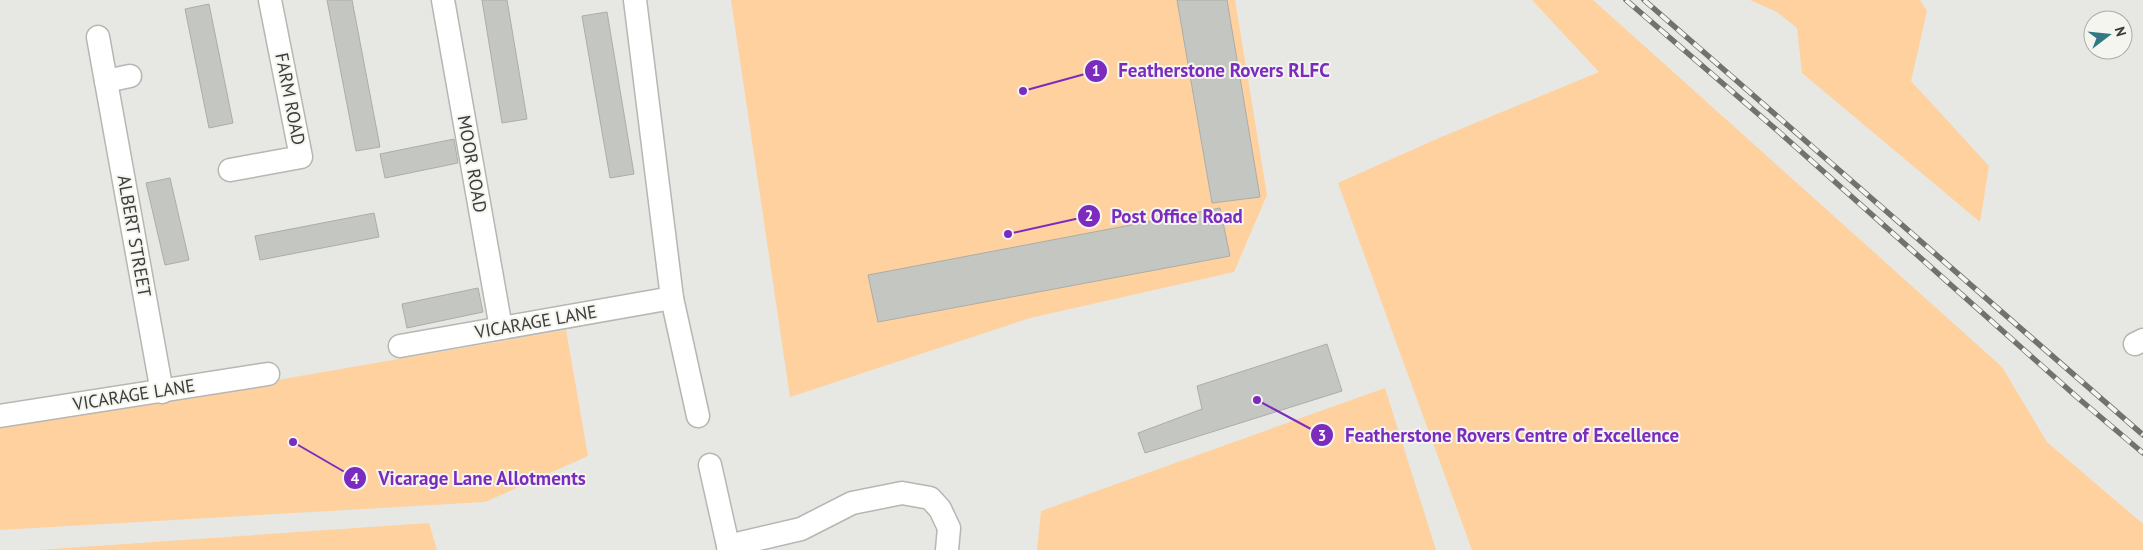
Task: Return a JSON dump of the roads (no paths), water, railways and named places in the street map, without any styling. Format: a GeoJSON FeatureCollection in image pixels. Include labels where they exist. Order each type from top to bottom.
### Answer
{"type":"FeatureCollection","features":[{"type":"Feature","properties":{"kind":"street","name":"FARM ROAD"},"geometry":{"type":"LineString","coordinates":[[230,170],[301,156],[270,0]]}},
{"type":"Feature","properties":{"kind":"street","name":"MOOR ROAD"},"geometry":{"type":"LineString","coordinates":[[443,0],[501,328]]}},
{"type":"Feature","properties":{"kind":"street"},"geometry":{"type":"LineString","coordinates":[[635,0],[672,298],[698,416]]}},
{"type":"Feature","properties":{"kind":"street","name":"ALBERT STREET"},"geometry":{"type":"LineString","coordinates":[[98,37],[162,392]]}},
{"type":"Feature","properties":{"kind":"street"},"geometry":{"type":"LineString","coordinates":[[106,81],[130,76]]}},
{"type":"Feature","properties":{"kind":"street","name":"VICARAGE LANE"},"geometry":{"type":"LineString","coordinates":[[400,346],[672,298]]}},
{"type":"Feature","properties":{"kind":"street","name":"VICARAGE LANE"},"geometry":{"type":"LineString","coordinates":[[0,416],[268,374]]}},
{"type":"Feature","properties":{"kind":"street"},"geometry":{"type":"LineString","coordinates":[[710,465],[728,548],[800,529],[852,503],[902,493],[930,498],[940,509],[949,528],[947,550]]}},
{"type":"Feature","properties":{"kind":"railway"},"geometry":{"type":"LineString","coordinates":[[1626,0],[1779,132],[2078,398],[2143,453]]}},
{"type":"Feature","properties":{"kind":"railway"},"geometry":{"type":"LineString","coordinates":[[1644,0],[2143,435]]}},
{"type":"Feature","properties":{"kind":"place","name":"Featherstone Rovers RLFC"},"geometry":{"type":"Point","coordinates":[1023,91]}},
{"type":"Feature","properties":{"kind":"place","name":"Post Office Road"},"geometry":{"type":"Point","coordinates":[1008,234]}},
{"type":"Feature","properties":{"kind":"place","name":"Featherstone Rovers Centre of Excellence"},"geometry":{"type":"Point","coordinates":[1257,400]}},
{"type":"Feature","properties":{"kind":"place","name":"Vicarage Lane Allotments"},"geometry":{"type":"Point","coordinates":[293,442]}}]}
